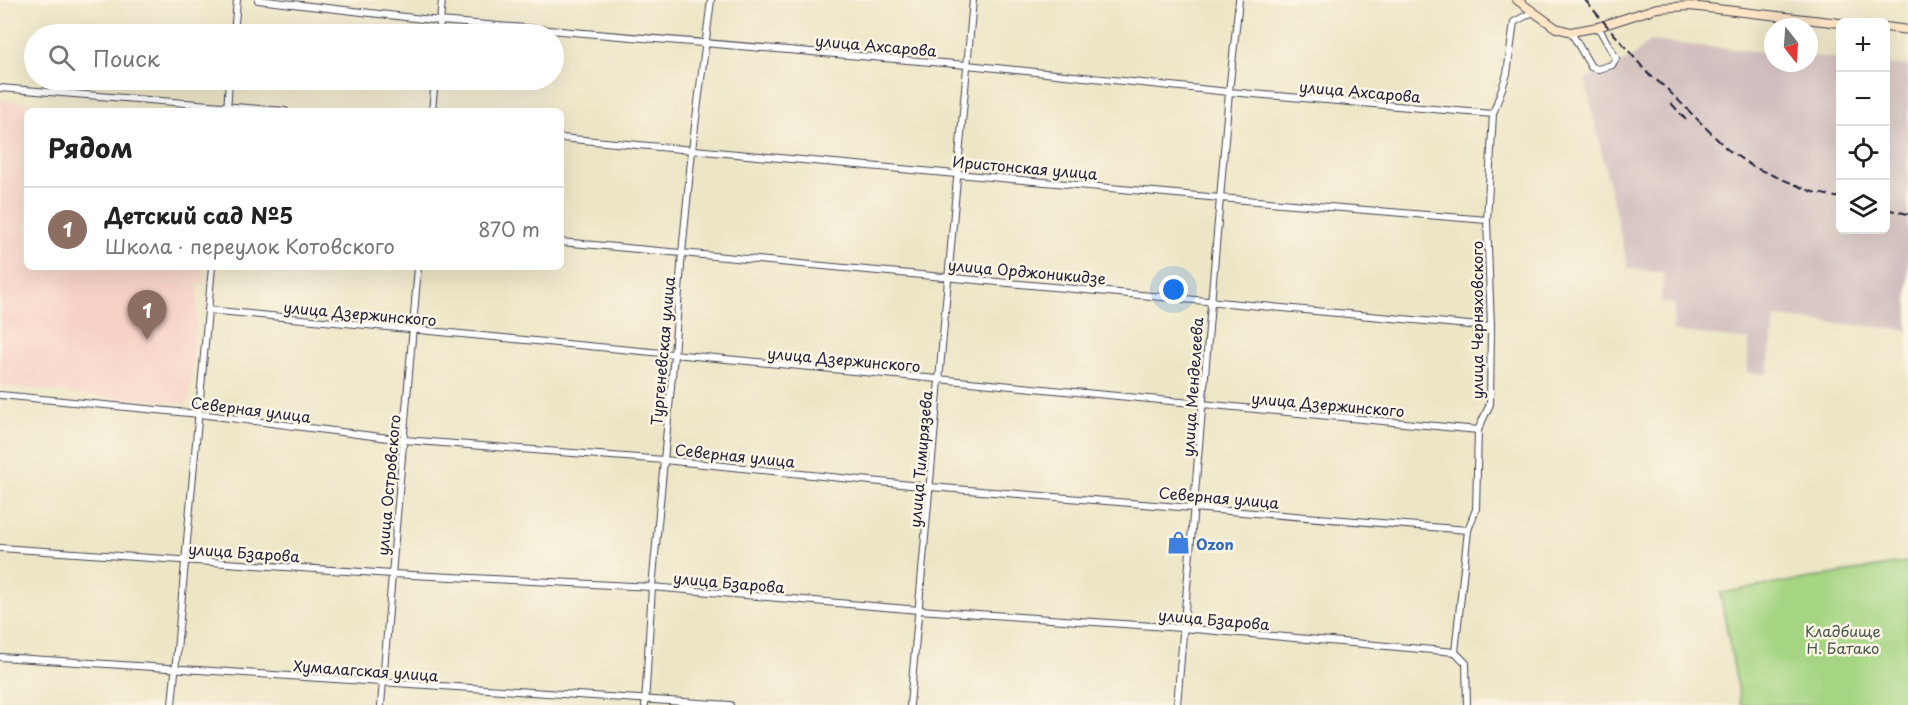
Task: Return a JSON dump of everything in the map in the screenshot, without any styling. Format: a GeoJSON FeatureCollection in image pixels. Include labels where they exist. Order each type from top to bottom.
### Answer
{"type":"FeatureCollection","features":[{"type":"Feature","properties":{"kind":"street"},"geometry":{"type":"LineString","coordinates":[[235,24],[237,0]]}},
{"type":"Feature","properties":{"kind":"street","name":"улица Ахсарова"},"geometry":{"type":"LineString","coordinates":[[258,0],[476,24]]}},
{"type":"Feature","properties":{"kind":"street"},"geometry":{"type":"LineString","coordinates":[[440,24],[441,0]]}},
{"type":"Feature","properties":{"kind":"street","name":"Тургеневская улица"},"geometry":{"type":"LineString","coordinates":[[645,702],[652,587],[674,355],[681,253],[711,0]]}},
{"type":"Feature","properties":{"kind":"street","name":"улица Тимирязева"},"geometry":{"type":"LineString","coordinates":[[910,705],[973,0]]}},
{"type":"Feature","properties":{"kind":"street","name":"улица Менделеева"},"geometry":{"type":"LineString","coordinates":[[1177,705],[1229,92],[1239,0]]}},
{"type":"Feature","properties":{"kind":"street"},"geometry":{"type":"LineString","coordinates":[[1517,0],[1556,28],[1571,32],[1598,27],[1657,8],[1690,6],[1836,23]]}},
{"type":"Feature","properties":{"kind":"street","name":"улица Черняховского"},"geometry":{"type":"LineString","coordinates":[[1455,652],[1468,530],[1476,509],[1478,430],[1490,404],[1491,327],[1487,220],[1493,114],[1507,74],[1514,22],[1533,12]]}},
{"type":"Feature","properties":{"kind":"street"},"geometry":{"type":"LineString","coordinates":[[1571,32],[1591,67],[1598,69],[1612,65],[1616,58],[1598,27]]}},
{"type":"Feature","properties":{"kind":"street"},"geometry":{"type":"LineString","coordinates":[[1890,28],[1908,30]]}},
{"type":"Feature","properties":{"kind":"street","name":"улица Ахсарова"},"geometry":{"type":"LineString","coordinates":[[564,31],[967,65],[1229,92],[1493,114]]}},
{"type":"Feature","properties":{"kind":"street"},"geometry":{"type":"LineString","coordinates":[[0,88],[227,108],[228,90]]}},
{"type":"Feature","properties":{"kind":"street"},"geometry":{"type":"LineString","coordinates":[[432,108],[434,90]]}},
{"type":"Feature","properties":{"kind":"street","name":"Иристонская улица"},"geometry":{"type":"LineString","coordinates":[[564,138],[1487,220]]}},
{"type":"Feature","properties":{"kind":"street","name":"улица Орджоникидзе"},"geometry":{"type":"LineString","coordinates":[[564,242],[1491,327]]}},
{"type":"Feature","properties":{"kind":"street"},"geometry":{"type":"LineString","coordinates":[[172,705],[212,270]]}},
{"type":"Feature","properties":{"kind":"street","name":"улица Островского"},"geometry":{"type":"LineString","coordinates":[[381,705],[418,270]]}},
{"type":"Feature","properties":{"kind":"street","name":"улица Дзержинского"},"geometry":{"type":"LineString","coordinates":[[208,310],[1478,430]]}},
{"type":"Feature","properties":{"kind":"street","name":"Северная улица"},"geometry":{"type":"LineString","coordinates":[[0,395],[199,414],[404,440],[664,460],[930,487],[1468,530]]}},
{"type":"Feature","properties":{"kind":"street","name":"улица Бзарова"},"geometry":{"type":"LineString","coordinates":[[0,548],[392,574],[652,587],[919,610],[1182,628],[1455,652]]}},
{"type":"Feature","properties":{"kind":"street"},"geometry":{"type":"LineString","coordinates":[[1455,652],[1466,663],[1467,705]]}},
{"type":"Feature","properties":{"kind":"street","name":"Хумалагская улица"},"geometry":{"type":"LineString","coordinates":[[0,657],[645,702],[730,705]]}},
{"type":"Feature","properties":{"kind":"shaded area"},"geometry":{"type":"Polygon","coordinates":[[[1649,41],[1764,52],[1764,72],[1818,72],[1818,57],[1836,59],[1836,234],[1890,234],[1890,64],[1908,66],[1908,330],[1775,317],[1767,374],[1747,373],[1749,340],[1673,331],[1675,304],[1660,302],[1664,273],[1628,268],[1585,79],[1632,58],[1649,41]]]}},
{"type":"Feature","properties":{"kind":"shaded area"},"geometry":{"type":"Polygon","coordinates":[[[0,100],[71,108],[24,108],[24,270],[204,270],[203,284],[123,278],[199,285],[188,404],[0,385],[0,100]]]}},
{"type":"Feature","properties":{"kind":"green space","name":"Кладбище Н. Батако"},"geometry":{"type":"Polygon","coordinates":[[[1908,562],[1908,705],[1741,705],[1720,593],[1908,562]]]}},
{"type":"Feature","properties":{"kind":"railway"},"geometry":{"type":"LineString","coordinates":[[1585,0],[1651,77]]}},
{"type":"Feature","properties":{"kind":"railway"},"geometry":{"type":"LineString","coordinates":[[1646,72],[1665,87],[1727,149],[1753,167],[1813,192],[1836,197]]}},
{"type":"Feature","properties":{"kind":"railway"},"geometry":{"type":"LineString","coordinates":[[1671,103],[1687,121]]}},
{"type":"Feature","properties":{"kind":"railway"},"geometry":{"type":"LineString","coordinates":[[1890,210],[1908,214]]}},
{"type":"Feature","properties":{"kind":"place","name":"Детский сад №5"},"geometry":{"type":"Point","coordinates":[147,340]}},
{"type":"Feature","properties":{"kind":"place","name":"Ozon"},"geometry":{"type":"Point","coordinates":[1178,543]}}]}
